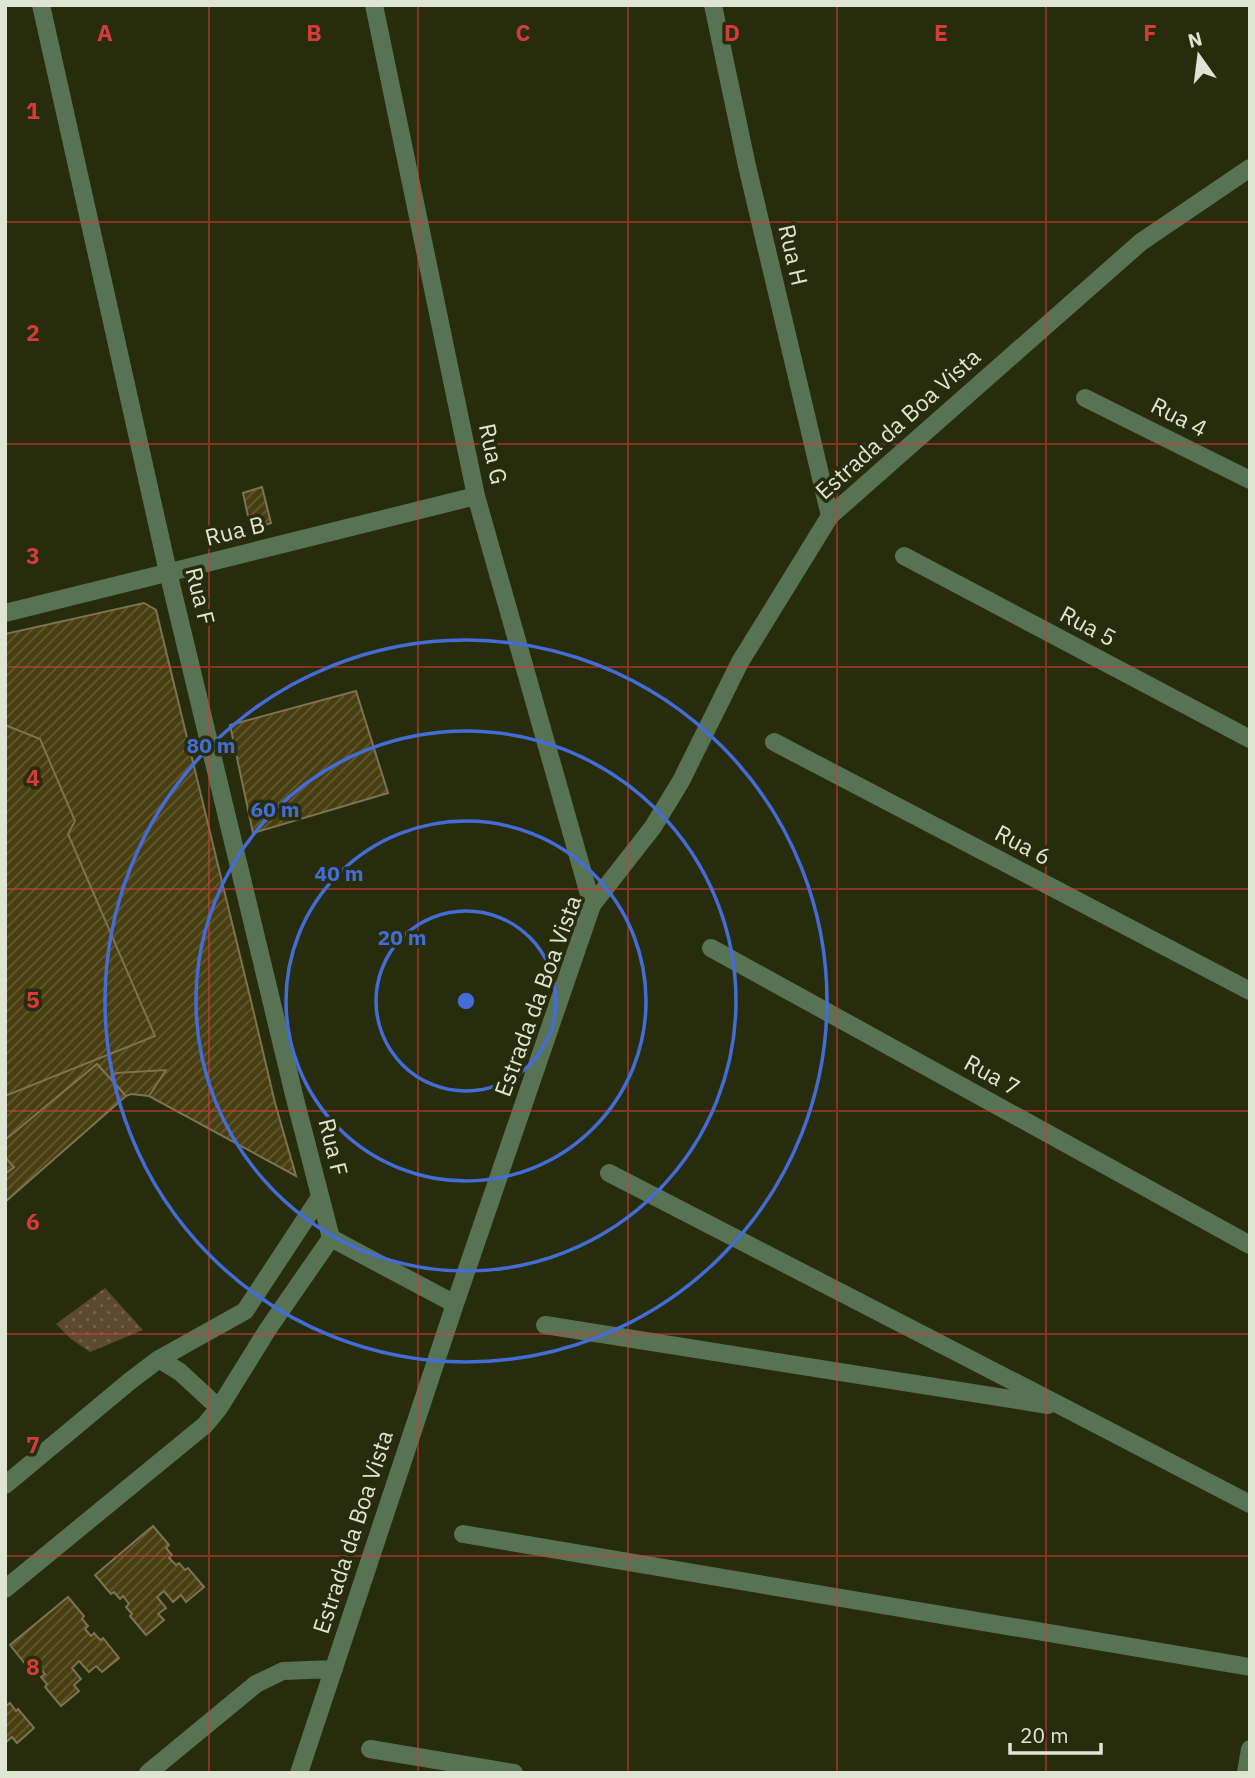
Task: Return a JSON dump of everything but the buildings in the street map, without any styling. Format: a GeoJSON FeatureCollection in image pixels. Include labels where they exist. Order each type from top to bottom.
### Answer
{"type":"FeatureCollection","features":[{"type":"Feature","properties":{"kind":"street","name":"Rua F"},"geometry":{"type":"LineString","coordinates":[[41,5],[168,572],[331,1238]]}},
{"type":"Feature","properties":{"kind":"street","name":"Rua G"},"geometry":{"type":"LineString","coordinates":[[374,5],[477,496],[592,905]]}},
{"type":"Feature","properties":{"kind":"street","name":"Rua H"},"geometry":{"type":"LineString","coordinates":[[713,5],[747,166],[830,516]]}},
{"type":"Feature","properties":{"kind":"street","name":"Estrada da Boa Vista"},"geometry":{"type":"LineString","coordinates":[[299,1773],[455,1304],[592,905],[653,827],[681,781],[740,662],[830,516],[1141,242],[1250,168]]}},
{"type":"Feature","properties":{"kind":"street","name":"Rua 4"},"geometry":{"type":"LineString","coordinates":[[1085,398],[1250,480]]}},
{"type":"Feature","properties":{"kind":"street","name":"Rua B"},"geometry":{"type":"LineString","coordinates":[[5,614],[477,496]]}},
{"type":"Feature","properties":{"kind":"street","name":"Rua 5"},"geometry":{"type":"LineString","coordinates":[[904,556],[1250,739]]}},
{"type":"Feature","properties":{"kind":"street","name":"Rua 6"},"geometry":{"type":"LineString","coordinates":[[775,742],[1250,991]]}},
{"type":"Feature","properties":{"kind":"street","name":"Rua 7"},"geometry":{"type":"LineString","coordinates":[[711,948],[1250,1245]]}},
{"type":"Feature","properties":{"kind":"street"},"geometry":{"type":"LineString","coordinates":[[609,1173],[1250,1504]]}},
{"type":"Feature","properties":{"kind":"street"},"geometry":{"type":"LineString","coordinates":[[5,1485],[159,1359],[245,1311],[320,1197]]}},
{"type":"Feature","properties":{"kind":"street"},"geometry":{"type":"LineString","coordinates":[[5,1589],[205,1425],[219,1408],[268,1329],[331,1238],[455,1304]]}},
{"type":"Feature","properties":{"kind":"street"},"geometry":{"type":"LineString","coordinates":[[245,1311],[268,1329]]}},
{"type":"Feature","properties":{"kind":"street"},"geometry":{"type":"LineString","coordinates":[[545,1325],[1065,1408]]}},
{"type":"Feature","properties":{"kind":"street"},"geometry":{"type":"LineString","coordinates":[[159,1359],[180,1372],[219,1408]]}},
{"type":"Feature","properties":{"kind":"street"},"geometry":{"type":"LineString","coordinates":[[463,1534],[1250,1667]]}},
{"type":"Feature","properties":{"kind":"street"},"geometry":{"type":"LineString","coordinates":[[148,1773],[256,1684],[283,1671],[334,1670]]}},
{"type":"Feature","properties":{"kind":"street"},"geometry":{"type":"LineString","coordinates":[[370,1749],[514,1773]]}},
{"type":"Feature","properties":{"kind":"street"},"geometry":{"type":"LineString","coordinates":[[1246,1773],[1250,1749]]}},
{"type":"Feature","properties":{"kind":"shaded area"},"geometry":{"type":"Polygon","coordinates":[[[105,1288],[143,1330],[90,1352],[56,1324],[105,1288]]]}}]}
